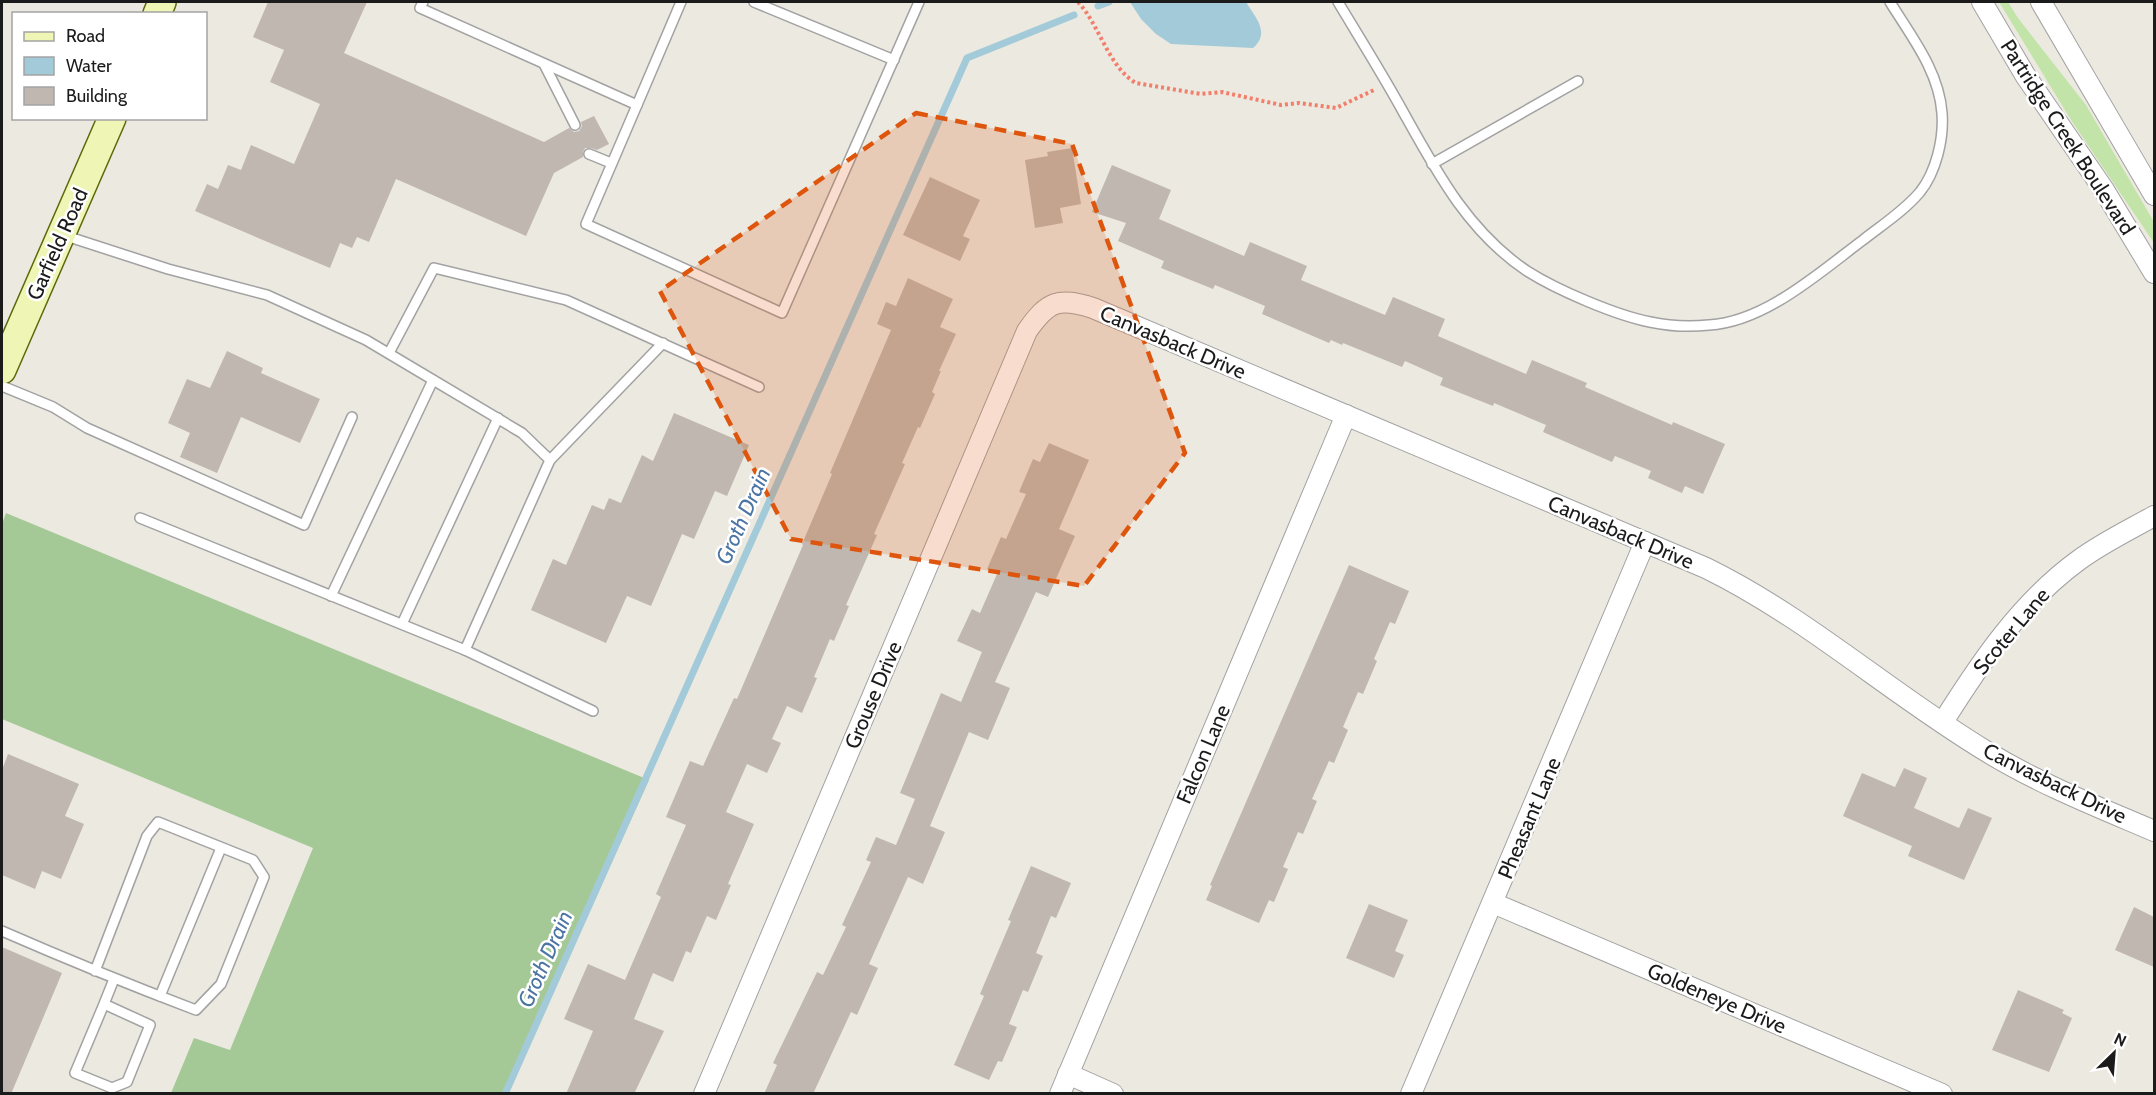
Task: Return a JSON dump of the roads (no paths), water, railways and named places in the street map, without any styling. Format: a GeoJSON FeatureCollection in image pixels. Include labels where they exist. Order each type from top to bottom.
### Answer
{"type":"FeatureCollection","features":[{"type":"Feature","properties":{"kind":"main road","name":"Garfield Road"},"geometry":{"type":"LineString","coordinates":[[2,370],[7,340],[61,234],[111,120]]}},
{"type":"Feature","properties":{"kind":"street","name":"Partridge Creek Boulevard"},"geometry":{"type":"LineString","coordinates":[[1982,2],[2025,75],[2114,205],[2154,273]]}},
{"type":"Feature","properties":{"kind":"street","name":"Partridge Creek Boulevard"},"geometry":{"type":"LineString","coordinates":[[2041,2],[2154,195]]}},
{"type":"Feature","properties":{"kind":"street","name":"Canvasback Drive"},"geometry":{"type":"LineString","coordinates":[[1053,303],[1071,301],[1093,308],[1645,542],[1733,582],[1780,609],[1988,752],[2067,794],[2154,831]]}},
{"type":"Feature","properties":{"kind":"street","name":"Grouse Drive"},"geometry":{"type":"LineString","coordinates":[[704,1094],[1027,331],[1039,315],[1053,303]]}},
{"type":"Feature","properties":{"kind":"street","name":"Falcon Lane"},"geometry":{"type":"LineString","coordinates":[[1059,1094],[1346,415]]}},
{"type":"Feature","properties":{"kind":"street","name":"Scoter Lane"},"geometry":{"type":"LineString","coordinates":[[1943,722],[1965,687],[2017,617],[2049,585],[2078,561],[2108,541],[2154,516]]}},
{"type":"Feature","properties":{"kind":"street","name":"Pheasant Lane"},"geometry":{"type":"LineString","coordinates":[[1411,1094],[1645,542]]}},
{"type":"Feature","properties":{"kind":"street","name":"Goldeneye Drive"},"geometry":{"type":"LineString","coordinates":[[1493,903],[1942,1094]]}},
{"type":"Feature","properties":{"kind":"street"},"geometry":{"type":"LineString","coordinates":[[1068,1074],[1113,1094]]}},
{"type":"Feature","properties":{"kind":"lane"},"geometry":{"type":"LineString","coordinates":[[423,2],[420,8],[637,105]]}},
{"type":"Feature","properties":{"kind":"lane"},"geometry":{"type":"LineString","coordinates":[[681,2],[586,224],[782,312],[919,2]]}},
{"type":"Feature","properties":{"kind":"lane"},"geometry":{"type":"LineString","coordinates":[[754,2],[894,60]]}},
{"type":"Feature","properties":{"kind":"lane"},"geometry":{"type":"LineString","coordinates":[[1338,2],[1450,194],[1500,250],[1527,270],[1558,288],[1618,313],[1650,322],[1683,326],[1713,325],[1740,318],[1768,306],[1810,280],[1903,209],[1921,191],[1934,169],[1940,143],[1942,113],[1937,89],[1927,61],[1890,2]]}},
{"type":"Feature","properties":{"kind":"lane"},"geometry":{"type":"LineString","coordinates":[[544,64],[575,125]]}},
{"type":"Feature","properties":{"kind":"lane"},"geometry":{"type":"LineString","coordinates":[[1432,164],[1578,81]]}},
{"type":"Feature","properties":{"kind":"lane"},"geometry":{"type":"LineString","coordinates":[[590,154],[611,163]]}},
{"type":"Feature","properties":{"kind":"lane"},"geometry":{"type":"LineString","coordinates":[[61,234],[168,270],[267,294],[389,353],[522,433],[550,460]]}},
{"type":"Feature","properties":{"kind":"lane"},"geometry":{"type":"LineString","coordinates":[[389,353],[434,268],[566,300],[759,387]]}},
{"type":"Feature","properties":{"kind":"lane"},"geometry":{"type":"LineString","coordinates":[[465,650],[550,460],[663,343]]}},
{"type":"Feature","properties":{"kind":"lane"},"geometry":{"type":"LineString","coordinates":[[331,596],[434,380]]}},
{"type":"Feature","properties":{"kind":"lane"},"geometry":{"type":"LineString","coordinates":[[2,386],[52,407],[87,428],[304,525],[352,417]]}},
{"type":"Feature","properties":{"kind":"lane"},"geometry":{"type":"LineString","coordinates":[[402,624],[498,418]]}},
{"type":"Feature","properties":{"kind":"lane"},"geometry":{"type":"LineString","coordinates":[[140,518],[465,650],[593,711]]}},
{"type":"Feature","properties":{"kind":"lane"},"geometry":{"type":"LineString","coordinates":[[2,931],[95,971],[114,979],[196,1010],[221,984],[264,877],[253,860],[158,822],[147,836],[95,971]]}},
{"type":"Feature","properties":{"kind":"lane"},"geometry":{"type":"LineString","coordinates":[[160,996],[221,848]]}},
{"type":"Feature","properties":{"kind":"lane"},"geometry":{"type":"LineString","coordinates":[[104,1004],[150,1025],[127,1082],[112,1088],[75,1073],[114,979]]}},
{"type":"Feature","properties":{"kind":"water"},"geometry":{"type":"Polygon","coordinates":[[[1130,2],[1246,2],[1260,25],[1261,37],[1253,48],[1171,44],[1156,34],[1141,19],[1130,2]]]}},
{"type":"Feature","properties":{"kind":"waterway","name":"Groth Drain"},"geometry":{"type":"LineString","coordinates":[[1098,6],[1109,2]]}},
{"type":"Feature","properties":{"kind":"waterway","name":"Groth Drain"},"geometry":{"type":"LineString","coordinates":[[505,1094],[967,58],[1074,15]]}}]}
